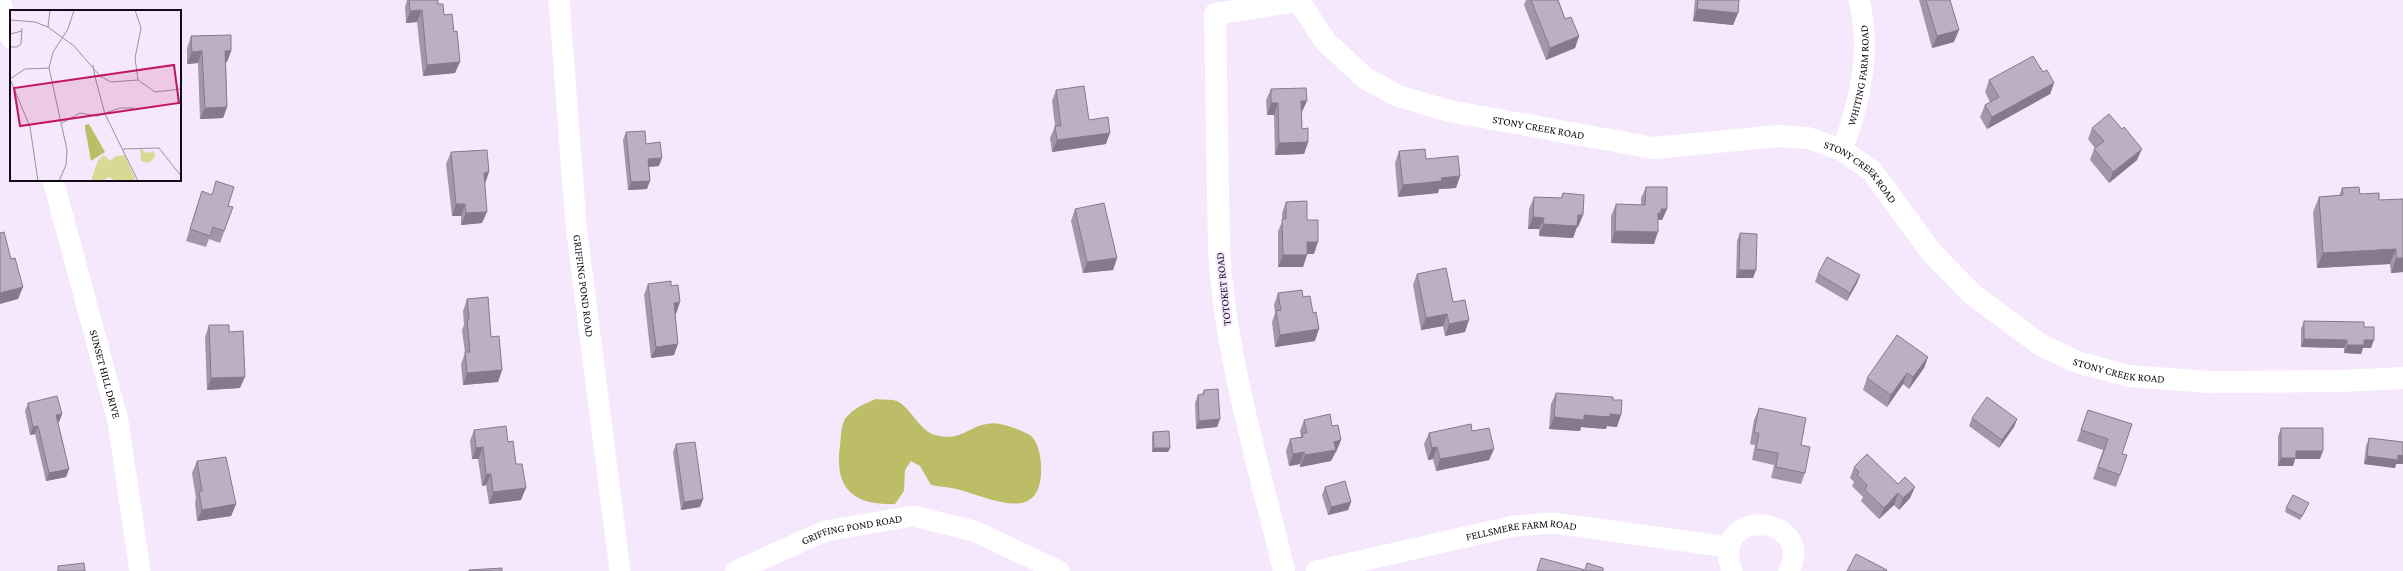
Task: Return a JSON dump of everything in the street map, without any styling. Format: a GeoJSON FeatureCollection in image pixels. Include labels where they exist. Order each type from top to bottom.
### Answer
{"type":"FeatureCollection","features":[{"type":"Feature","properties":{"kind":"main road","name":"STONY CREEK ROAD"},"geometry":{"type":"LineString","coordinates":[[1214,7],[1298,0],[1324,41],[1365,78],[1398,96],[1449,111],[1654,148],[1778,136],[1808,138],[1842,150],[1872,171],[1931,252],[1972,294],[2041,345],[2077,362],[2129,376],[2208,382],[2340,382],[2403,378]]}},
{"type":"Feature","properties":{"kind":"main road","name":"TOTOKET ROAD"},"geometry":{"type":"LineString","coordinates":[[1214,7],[1219,248],[1224,307],[1284,571]]}},
{"type":"Feature","properties":{"kind":"street","name":"GRIFFING POND ROAD"},"geometry":{"type":"LineString","coordinates":[[559,0],[576,225],[620,571]]}},
{"type":"Feature","properties":{"kind":"street","name":"WHITING FARM ROAD"},"geometry":{"type":"LineString","coordinates":[[1842,150],[1857,110],[1862,74],[1864,43],[1862,13],[1859,0]]}},
{"type":"Feature","properties":{"kind":"street"},"geometry":{"type":"LineString","coordinates":[[0,1],[10,35]]}},
{"type":"Feature","properties":{"kind":"street","name":"SUNSET HILL DRIVE"},"geometry":{"type":"LineString","coordinates":[[53,181],[118,421],[140,571]]}},
{"type":"Feature","properties":{"kind":"street","name":"GRIFFING POND ROAD"},"geometry":{"type":"LineString","coordinates":[[736,571],[825,531],[913,516],[974,531],[1059,571]]}},
{"type":"Feature","properties":{"kind":"street","name":"FELLSMERE FARM ROAD"},"geometry":{"type":"LineString","coordinates":[[1316,571],[1514,526],[1553,523],[1729,548]]}},
{"type":"Feature","properties":{"kind":"street"},"geometry":{"type":"LineString","coordinates":[[1732,571],[1728,560],[1729,548],[1735,536],[1744,528],[1757,524],[1769,524],[1781,530],[1789,540],[1793,552],[1793,564],[1790,571]]}},
{"type":"Feature","properties":{"kind":"shaded area"},"geometry":{"type":"Polygon","coordinates":[[[876,399],[897,401],[907,409],[924,429],[935,435],[951,437],[992,423],[1008,426],[1028,434],[1036,442],[1041,459],[1040,481],[1036,494],[1028,501],[1007,503],[958,490],[931,485],[920,466],[911,461],[905,470],[904,491],[895,504],[880,504],[858,497],[850,491],[844,483],[840,473],[839,460],[842,428],[845,419],[852,412],[876,399]]]}},
{"type":"Feature","properties":{"kind":"building"},"geometry":{"type":"Polygon","coordinates":[[[409,0],[438,0],[438,4],[443,4],[444,15],[452,14],[454,32],[457,31],[460,62],[427,65],[422,10],[410,11],[409,0]]]}},
{"type":"Feature","properties":{"kind":"building"},"geometry":{"type":"Polygon","coordinates":[[[1531,0],[1558,0],[1565,19],[1571,17],[1579,36],[1550,48],[1531,0]]]}},
{"type":"Feature","properties":{"kind":"building"},"geometry":{"type":"Polygon","coordinates":[[[1698,0],[1739,0],[1738,13],[1697,9],[1698,0]]]}},
{"type":"Feature","properties":{"kind":"building"},"geometry":{"type":"Polygon","coordinates":[[[1926,0],[1950,0],[1959,30],[1937,36],[1926,0]]]}},
{"type":"Feature","properties":{"kind":"building"},"geometry":{"type":"Polygon","coordinates":[[[231,35],[231,51],[225,51],[227,107],[205,108],[202,51],[192,52],[191,36],[231,35]]]}},
{"type":"Feature","properties":{"kind":"building"},"geometry":{"type":"Polygon","coordinates":[[[2033,56],[2043,72],[2047,70],[2054,83],[1992,117],[1985,105],[1999,97],[1989,80],[2033,56]]]}},
{"type":"Feature","properties":{"kind":"building"},"geometry":{"type":"Polygon","coordinates":[[[1084,86],[1089,120],[1108,117],[1110,133],[1057,140],[1055,126],[1061,126],[1056,90],[1084,86]]]}},
{"type":"Feature","properties":{"kind":"building"},"geometry":{"type":"Polygon","coordinates":[[[1306,88],[1307,101],[1301,101],[1302,129],[1308,128],[1308,142],[1279,143],[1278,103],[1271,103],[1271,89],[1306,88]]]}},
{"type":"Feature","properties":{"kind":"building"},"geometry":{"type":"Polygon","coordinates":[[[2109,114],[2122,129],[2124,127],[2142,149],[2113,172],[2094,149],[2104,141],[2092,128],[2109,114]]]}},
{"type":"Feature","properties":{"kind":"building"},"geometry":{"type":"Polygon","coordinates":[[[645,131],[646,144],[660,142],[662,158],[648,159],[650,181],[631,182],[626,132],[645,131]]]}},
{"type":"Feature","properties":{"kind":"building"},"geometry":{"type":"Polygon","coordinates":[[[1425,149],[1426,159],[1458,156],[1460,176],[1441,178],[1442,181],[1403,185],[1399,151],[1425,149]]]}},
{"type":"Feature","properties":{"kind":"building"},"geometry":{"type":"Polygon","coordinates":[[[487,150],[489,172],[484,173],[487,212],[466,213],[465,204],[456,204],[451,152],[487,150]]]}},
{"type":"Feature","properties":{"kind":"building"},"geometry":{"type":"Polygon","coordinates":[[[216,181],[234,187],[228,206],[233,207],[224,231],[213,227],[210,236],[190,229],[202,191],[212,195],[216,181]]]}},
{"type":"Feature","properties":{"kind":"building"},"geometry":{"type":"Polygon","coordinates":[[[1646,187],[1667,187],[1667,209],[1661,209],[1661,213],[1658,213],[1658,232],[1615,231],[1616,204],[1645,205],[1646,187]]]}},
{"type":"Feature","properties":{"kind":"building"},"geometry":{"type":"Polygon","coordinates":[[[2359,187],[2360,194],[2379,193],[2379,200],[2403,199],[2403,258],[2396,258],[2396,249],[2323,253],[2319,197],[2343,195],[2342,188],[2359,187]]]}},
{"type":"Feature","properties":{"kind":"building"},"geometry":{"type":"Polygon","coordinates":[[[1563,193],[1584,195],[1583,215],[1578,215],[1577,226],[1543,224],[1544,218],[1533,217],[1534,197],[1562,198],[1563,193]]]}},
{"type":"Feature","properties":{"kind":"building"},"geometry":{"type":"Polygon","coordinates":[[[1307,201],[1307,220],[1318,220],[1318,242],[1307,242],[1307,255],[1283,255],[1282,219],[1286,219],[1286,202],[1307,201]]]}},
{"type":"Feature","properties":{"kind":"building"},"geometry":{"type":"Polygon","coordinates":[[[1104,203],[1117,258],[1087,262],[1075,209],[1104,203]]]}},
{"type":"Feature","properties":{"kind":"building"},"geometry":{"type":"Polygon","coordinates":[[[4,232],[11,259],[15,258],[23,287],[0,293],[0,233],[4,232]]]}},
{"type":"Feature","properties":{"kind":"building"},"geometry":{"type":"Polygon","coordinates":[[[1740,233],[1757,234],[1756,270],[1739,270],[1740,233]]]}},
{"type":"Feature","properties":{"kind":"building"},"geometry":{"type":"Polygon","coordinates":[[[1827,257],[1860,275],[1850,293],[1818,274],[1827,257]]]}},
{"type":"Feature","properties":{"kind":"building"},"geometry":{"type":"Polygon","coordinates":[[[1446,268],[1453,302],[1465,300],[1469,320],[1449,324],[1447,314],[1426,318],[1417,274],[1446,268]]]}},
{"type":"Feature","properties":{"kind":"building"},"geometry":{"type":"Polygon","coordinates":[[[671,281],[671,286],[678,285],[680,302],[674,303],[678,344],[656,347],[648,284],[671,281]]]}},
{"type":"Feature","properties":{"kind":"building"},"geometry":{"type":"Polygon","coordinates":[[[1302,290],[1303,297],[1310,296],[1313,313],[1316,312],[1319,329],[1280,335],[1276,311],[1281,310],[1278,293],[1302,290]]]}},
{"type":"Feature","properties":{"kind":"building"},"geometry":{"type":"Polygon","coordinates":[[[488,297],[491,337],[499,336],[502,370],[467,373],[465,352],[470,352],[467,299],[488,297]]]}},
{"type":"Feature","properties":{"kind":"building"},"geometry":{"type":"Polygon","coordinates":[[[2304,321],[2364,322],[2364,327],[2374,327],[2374,340],[2364,340],[2364,345],[2347,345],[2347,340],[2304,339],[2304,321]]]}},
{"type":"Feature","properties":{"kind":"building"},"geometry":{"type":"Polygon","coordinates":[[[209,325],[229,325],[229,332],[243,331],[245,377],[211,378],[209,325]]]}},
{"type":"Feature","properties":{"kind":"building"},"geometry":{"type":"Polygon","coordinates":[[[1897,335],[1928,357],[1913,377],[1907,373],[1891,395],[1867,378],[1897,335]]]}},
{"type":"Feature","properties":{"kind":"building"},"geometry":{"type":"Polygon","coordinates":[[[1218,389],[1220,419],[1199,421],[1198,395],[1204,394],[1204,390],[1218,389]]]}},
{"type":"Feature","properties":{"kind":"building"},"geometry":{"type":"Polygon","coordinates":[[[1556,393],[1613,397],[1613,400],[1622,400],[1621,415],[1610,414],[1610,417],[1584,415],[1584,420],[1554,417],[1556,393]]]}},
{"type":"Feature","properties":{"kind":"building"},"geometry":{"type":"Polygon","coordinates":[[[57,396],[62,414],[56,415],[69,469],[49,473],[38,426],[33,427],[28,403],[57,396]]]}},
{"type":"Feature","properties":{"kind":"building"},"geometry":{"type":"Polygon","coordinates":[[[1987,397],[2017,419],[2002,440],[1972,418],[1987,397]]]}},
{"type":"Feature","properties":{"kind":"building"},"geometry":{"type":"Polygon","coordinates":[[[1759,408],[1806,418],[1801,445],[1810,447],[1805,473],[1776,467],[1778,453],[1756,449],[1759,433],[1754,433],[1759,408]]]}},
{"type":"Feature","properties":{"kind":"building"},"geometry":{"type":"Polygon","coordinates":[[[2088,410],[2132,424],[2122,454],[2127,455],[2120,475],[2098,467],[2108,439],[2081,430],[2088,410]]]}},
{"type":"Feature","properties":{"kind":"building"},"geometry":{"type":"Polygon","coordinates":[[[1330,414],[1332,426],[1338,425],[1341,440],[1334,442],[1336,450],[1305,455],[1304,452],[1293,454],[1290,439],[1303,437],[1302,433],[1307,433],[1304,420],[1330,414]]]}},
{"type":"Feature","properties":{"kind":"building"},"geometry":{"type":"Polygon","coordinates":[[[1471,424],[1472,431],[1489,428],[1494,449],[1440,459],[1437,447],[1432,448],[1429,433],[1471,424]]]}},
{"type":"Feature","properties":{"kind":"building"},"geometry":{"type":"Polygon","coordinates":[[[506,426],[508,442],[513,441],[516,464],[522,464],[526,488],[493,492],[491,474],[486,474],[483,447],[476,448],[474,430],[506,426]]]}},
{"type":"Feature","properties":{"kind":"building"},"geometry":{"type":"Polygon","coordinates":[[[2281,428],[2323,428],[2323,451],[2296,451],[2296,458],[2281,458],[2281,428]]]}},
{"type":"Feature","properties":{"kind":"building"},"geometry":{"type":"Polygon","coordinates":[[[1169,431],[1170,448],[1154,448],[1153,432],[1169,431]]]}},
{"type":"Feature","properties":{"kind":"building"},"geometry":{"type":"Polygon","coordinates":[[[2369,438],[2403,442],[2403,456],[2398,455],[2398,460],[2367,456],[2369,438]]]}},
{"type":"Feature","properties":{"kind":"building"},"geometry":{"type":"Polygon","coordinates":[[[695,442],[703,499],[684,502],[676,444],[695,442]]]}},
{"type":"Feature","properties":{"kind":"building"},"geometry":{"type":"Polygon","coordinates":[[[1867,454],[1898,484],[1905,477],[1915,487],[1903,498],[1898,493],[1884,508],[1865,490],[1867,485],[1857,475],[1859,472],[1854,467],[1867,454]]]}},
{"type":"Feature","properties":{"kind":"building"},"geometry":{"type":"Polygon","coordinates":[[[226,457],[236,504],[202,510],[199,492],[202,491],[197,461],[226,457]]]}},
{"type":"Feature","properties":{"kind":"building"},"geometry":{"type":"Polygon","coordinates":[[[1345,481],[1351,502],[1331,507],[1325,487],[1345,481]]]}},
{"type":"Feature","properties":{"kind":"building"},"geometry":{"type":"Polygon","coordinates":[[[2293,495],[2309,503],[2302,516],[2286,508],[2293,495]]]}},
{"type":"Feature","properties":{"kind":"building"},"geometry":{"type":"Polygon","coordinates":[[[1856,554],[1887,570],[1847,571],[1856,554]]]}},
{"type":"Feature","properties":{"kind":"building"},"geometry":{"type":"Polygon","coordinates":[[[1541,558],[1585,570],[1587,563],[1603,568],[1603,571],[1537,571],[1541,558]]]}},
{"type":"Feature","properties":{"kind":"building"},"geometry":{"type":"Polygon","coordinates":[[[84,563],[85,571],[58,571],[58,566],[84,563]]]}},
{"type":"Feature","properties":{"kind":"building"},"geometry":{"type":"Polygon","coordinates":[[[502,568],[502,571],[469,571],[469,570],[502,568]]]}}]}
